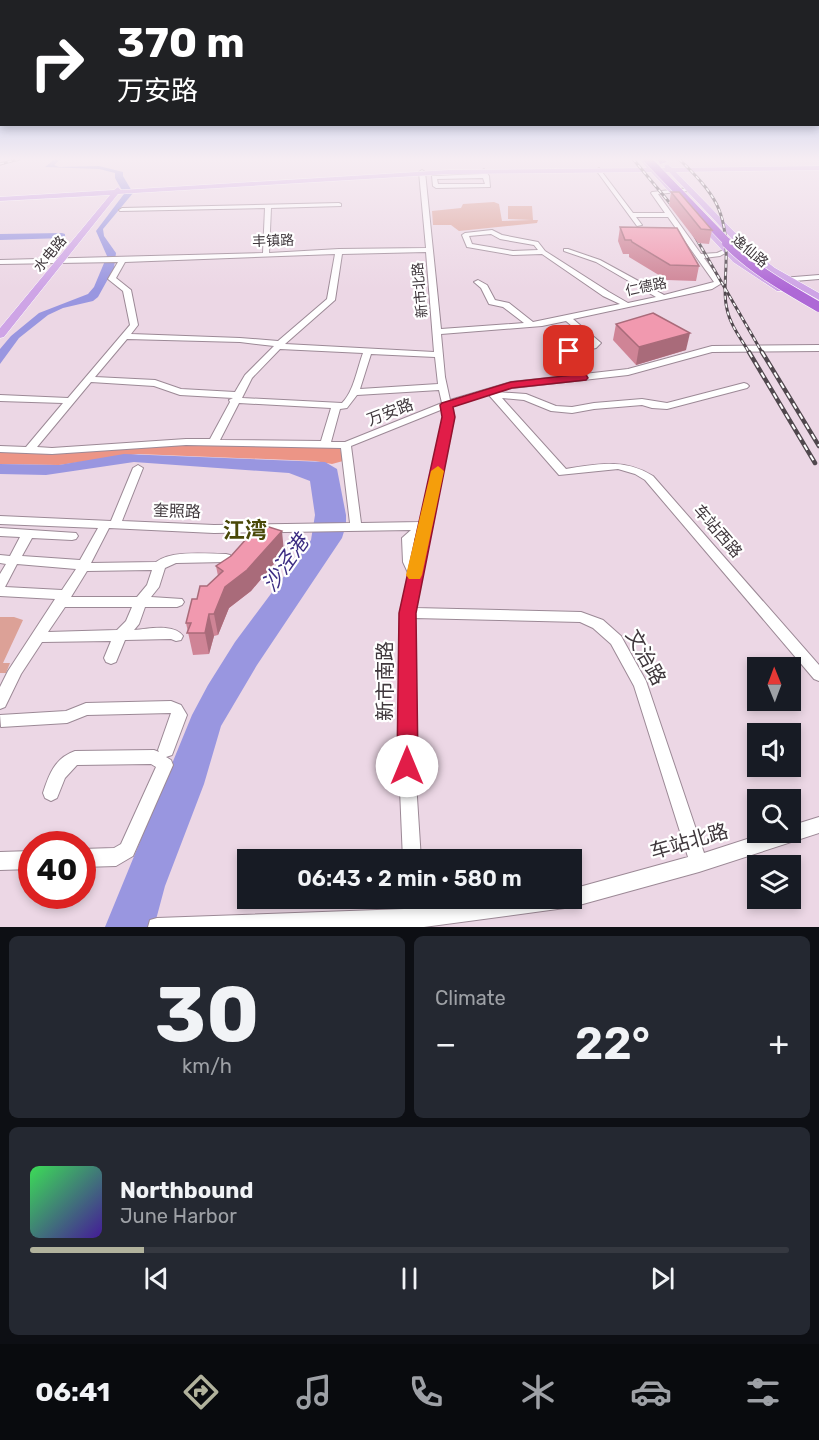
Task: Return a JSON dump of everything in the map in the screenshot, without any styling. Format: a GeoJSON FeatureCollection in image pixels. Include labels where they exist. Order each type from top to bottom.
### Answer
{"type":"FeatureCollection","features":[{"type":"Feature","properties":{"kind":"highway"},"geometry":{"type":"LineString","coordinates":[[692,202],[743,259],[819,309]]}},
{"type":"Feature","properties":{"kind":"highway"},"geometry":{"type":"LineString","coordinates":[[694,202],[746,255],[768,271],[819,299]]}},
{"type":"Feature","properties":{"kind":"main road","name":"水电路"},"geometry":{"type":"LineString","coordinates":[[0,335],[109,202]]}},
{"type":"Feature","properties":{"kind":"main road","name":"逸仙路"},"geometry":{"type":"LineString","coordinates":[[681,202],[726,251],[746,268],[819,309]]}},
{"type":"Feature","properties":{"kind":"main road","name":"逸仙路"},"geometry":{"type":"LineString","coordinates":[[701,202],[751,254],[819,299]]}},
{"type":"Feature","properties":{"kind":"street","name":"新市北路"},"geometry":{"type":"LineString","coordinates":[[425,202],[442,387],[446,405]]}},
{"type":"Feature","properties":{"kind":"street"},"geometry":{"type":"LineString","coordinates":[[623,202],[639,225]]}},
{"type":"Feature","properties":{"kind":"street","name":"仁德路"},"geometry":{"type":"LineString","coordinates":[[437,332],[532,325],[718,283],[661,202]]}},
{"type":"Feature","properties":{"kind":"street"},"geometry":{"type":"LineString","coordinates":[[122,210],[339,205]]}},
{"type":"Feature","properties":{"kind":"street"},"geometry":{"type":"LineString","coordinates":[[266,253],[268,208]]}},
{"type":"Feature","properties":{"kind":"street"},"geometry":{"type":"LineString","coordinates":[[632,215],[669,214]]}},
{"type":"Feature","properties":{"kind":"street"},"geometry":{"type":"LineString","coordinates":[[543,252],[513,253],[469,246],[465,235],[492,232],[500,237],[536,243],[543,252],[606,294],[627,305]]}},
{"type":"Feature","properties":{"kind":"street","name":"丰镇路"},"geometry":{"type":"LineString","coordinates":[[60,262],[266,253],[430,250]]}},
{"type":"Feature","properties":{"kind":"street"},"geometry":{"type":"LineString","coordinates":[[566,250],[598,261],[662,297]]}},
{"type":"Feature","properties":{"kind":"street"},"geometry":{"type":"LineString","coordinates":[[214,442],[248,377],[279,345],[331,300],[339,251]]}},
{"type":"Feature","properties":{"kind":"street"},"geometry":{"type":"LineString","coordinates":[[700,256],[718,255],[726,251]]}},
{"type":"Feature","properties":{"kind":"street"},"geometry":{"type":"LineString","coordinates":[[29,450],[91,379],[134,325],[127,290],[112,279],[120,260]]}},
{"type":"Feature","properties":{"kind":"street"},"geometry":{"type":"LineString","coordinates":[[0,262],[60,262]]}},
{"type":"Feature","properties":{"kind":"street"},"geometry":{"type":"LineString","coordinates":[[766,281],[819,276]]}},
{"type":"Feature","properties":{"kind":"street"},"geometry":{"type":"LineString","coordinates":[[478,282],[484,287],[492,302],[506,305],[532,325]]}},
{"type":"Feature","properties":{"kind":"street"},"geometry":{"type":"LineString","coordinates":[[567,318],[597,343],[568,352],[582,378]]}},
{"type":"Feature","properties":{"kind":"street"},"geometry":{"type":"LineString","coordinates":[[125,336],[240,340],[279,345],[439,355]]}},
{"type":"Feature","properties":{"kind":"street","name":"万安路"},"geometry":{"type":"LineString","coordinates":[[0,449],[29,450],[214,442],[346,446],[446,405],[522,383],[628,372],[712,349],[819,348]]}},
{"type":"Feature","properties":{"kind":"street"},"geometry":{"type":"LineString","coordinates":[[91,379],[155,383],[180,392],[336,407],[349,404],[368,350]]}},
{"type":"Feature","properties":{"kind":"street"},"geometry":{"type":"LineString","coordinates":[[491,393],[526,397],[554,409],[572,410],[642,402],[667,406],[744,386]]}},
{"type":"Feature","properties":{"kind":"street"},"geometry":{"type":"LineString","coordinates":[[354,392],[442,387]]}},
{"type":"Feature","properties":{"kind":"street","name":"车站西路"},"geometry":{"type":"LineString","coordinates":[[491,393],[563,473],[618,464],[635,469],[650,478],[819,675]]}},
{"type":"Feature","properties":{"kind":"street"},"geometry":{"type":"LineString","coordinates":[[0,398],[71,402]]}},
{"type":"Feature","properties":{"kind":"street","name":"新市南路"},"geometry":{"type":"LineString","coordinates":[[411,849],[407,766],[407,613],[448,417],[446,405]]}},
{"type":"Feature","properties":{"kind":"street"},"geometry":{"type":"LineString","coordinates":[[325,445],[336,407]]}},
{"type":"Feature","properties":{"kind":"street"},"geometry":{"type":"LineString","coordinates":[[346,446],[352,527]]}},
{"type":"Feature","properties":{"kind":"street"},"geometry":{"type":"LineString","coordinates":[[0,703],[15,671],[111,524],[138,468]]}},
{"type":"Feature","properties":{"kind":"street","name":"奎照路"},"geometry":{"type":"LineString","coordinates":[[0,520],[214,528],[425,526]]}},
{"type":"Feature","properties":{"kind":"street"},"geometry":{"type":"LineString","coordinates":[[0,532],[72,536]]}},
{"type":"Feature","properties":{"kind":"street"},"geometry":{"type":"LineString","coordinates":[[0,585],[28,534]]}},
{"type":"Feature","properties":{"kind":"street"},"geometry":{"type":"LineString","coordinates":[[0,559],[84,566],[159,567],[170,560],[226,558]]}},
{"type":"Feature","properties":{"kind":"street"},"geometry":{"type":"LineString","coordinates":[[111,658],[120,635],[132,624],[140,602],[153,587],[159,567]]}},
{"type":"Feature","properties":{"kind":"street"},"geometry":{"type":"LineString","coordinates":[[0,591],[62,598],[177,602]]}},
{"type":"Feature","properties":{"kind":"street","name":"文治路"},"geometry":{"type":"LineString","coordinates":[[407,613],[581,617],[598,624],[616,640],[640,685],[699,863]]}},
{"type":"Feature","properties":{"kind":"street"},"geometry":{"type":"LineString","coordinates":[[37,637],[172,634],[176,636]]}},
{"type":"Feature","properties":{"kind":"street"},"geometry":{"type":"LineString","coordinates":[[0,721],[67,717],[86,709],[171,707],[176,709],[179,715],[165,750]]}},
{"type":"Feature","properties":{"kind":"street"},"geometry":{"type":"LineString","coordinates":[[51,793],[58,771],[66,762],[75,758],[154,757],[165,765],[127,850],[116,857],[96,858]]}},
{"type":"Feature","properties":{"kind":"street","name":"车站北路"},"geometry":{"type":"LineString","coordinates":[[582,895],[699,863],[819,825]]}},
{"type":"Feature","properties":{"kind":"street"},"geometry":{"type":"LineString","coordinates":[[0,861],[18,860]]}},
{"type":"Feature","properties":{"kind":"street","name":"车站北路"},"geometry":{"type":"LineString","coordinates":[[157,927],[415,923],[502,909]]}},
{"type":"Feature","properties":{"kind":"shaded area"},"geometry":{"type":"Polygon","coordinates":[[[118,202],[125,202],[103,229],[104,236],[116,253],[114,268],[98,297],[93,301],[63,308],[48,315],[19,338],[0,364],[0,349],[11,336],[39,313],[88,294],[94,287],[107,256],[96,231],[118,202]]]}},
{"type":"Feature","properties":{"kind":"shaded area"},"geometry":{"type":"Polygon","coordinates":[[[463,204],[499,204],[502,221],[532,220],[508,219],[508,206],[532,206],[533,220],[538,220],[537,223],[459,231],[451,225],[433,225],[432,211],[461,208],[463,204]]]}},
{"type":"Feature","properties":{"kind":"shaded area"},"geometry":{"type":"Polygon","coordinates":[[[202,443],[340,448],[343,461],[332,464],[315,461],[138,454],[59,465],[0,464],[0,452],[86,452],[202,443]]]}},
{"type":"Feature","properties":{"kind":"shaded area"},"geometry":{"type":"Polygon","coordinates":[[[124,454],[325,462],[337,469],[346,515],[342,538],[257,665],[221,726],[204,784],[165,886],[154,927],[105,927],[192,715],[235,642],[311,540],[315,515],[310,481],[289,473],[134,462],[46,475],[0,474],[0,464],[59,465],[124,454]]]}},
{"type":"Feature","properties":{"kind":"shaded area"},"geometry":{"type":"Polygon","coordinates":[[[0,617],[14,617],[23,620],[3,663],[10,663],[6,673],[0,673],[0,617]]]}},
{"type":"Feature","properties":{"kind":"building"},"geometry":{"type":"Polygon","coordinates":[[[679,202],[688,202],[712,230],[701,229],[679,202]]]}},
{"type":"Feature","properties":{"kind":"building"},"geometry":{"type":"Polygon","coordinates":[[[620,227],[677,228],[699,266],[670,265],[631,240],[625,240],[620,227]]]}},
{"type":"Feature","properties":{"kind":"building"},"geometry":{"type":"Polygon","coordinates":[[[653,313],[690,333],[639,347],[616,324],[653,313]]]}},
{"type":"Feature","properties":{"kind":"building"},"geometry":{"type":"Polygon","coordinates":[[[257,527],[269,527],[282,531],[247,570],[225,587],[214,614],[209,614],[205,633],[187,633],[191,623],[186,623],[192,599],[197,599],[200,586],[207,586],[223,571],[216,566],[231,556],[257,527]]]}},
{"type":"Feature","properties":{"kind":"waterway"},"geometry":{"type":"LineString","coordinates":[[0,237],[62,236]]}},
{"type":"Feature","properties":{"kind":"railway"},"geometry":{"type":"LineString","coordinates":[[669,202],[689,226],[725,288]]}},
{"type":"Feature","properties":{"kind":"railway"},"geometry":{"type":"LineString","coordinates":[[715,202],[722,216],[725,230],[725,288]]}},
{"type":"Feature","properties":{"kind":"railway"},"geometry":{"type":"LineString","coordinates":[[725,288],[763,354]]}},
{"type":"Feature","properties":{"kind":"railway"},"geometry":{"type":"LineString","coordinates":[[725,288],[726,303],[733,327],[750,354]]}},
{"type":"Feature","properties":{"kind":"railway"},"geometry":{"type":"LineString","coordinates":[[749,352],[815,463]]}},
{"type":"Feature","properties":{"kind":"railway"},"geometry":{"type":"LineString","coordinates":[[762,352],[819,446]]}},
{"type":"Feature","properties":{"kind":"slow traffic"},"geometry":{"type":"LineString","coordinates":[[414,575],[438,471]]}},
{"type":"Feature","properties":{"kind":"district","name":"江湾"},"geometry":{"type":"Point","coordinates":[245,530]}},
{"type":"Feature","properties":{"kind":"route"},"geometry":{"type":"LineString","coordinates":[[407,766],[407,613],[448,417],[446,405],[511,385],[582,378],[569,351]]}},
{"type":"Feature","properties":{"kind":"water label","name":"沙泾港"},"geometry":{"type":"Point","coordinates":[285,563]}}]}
